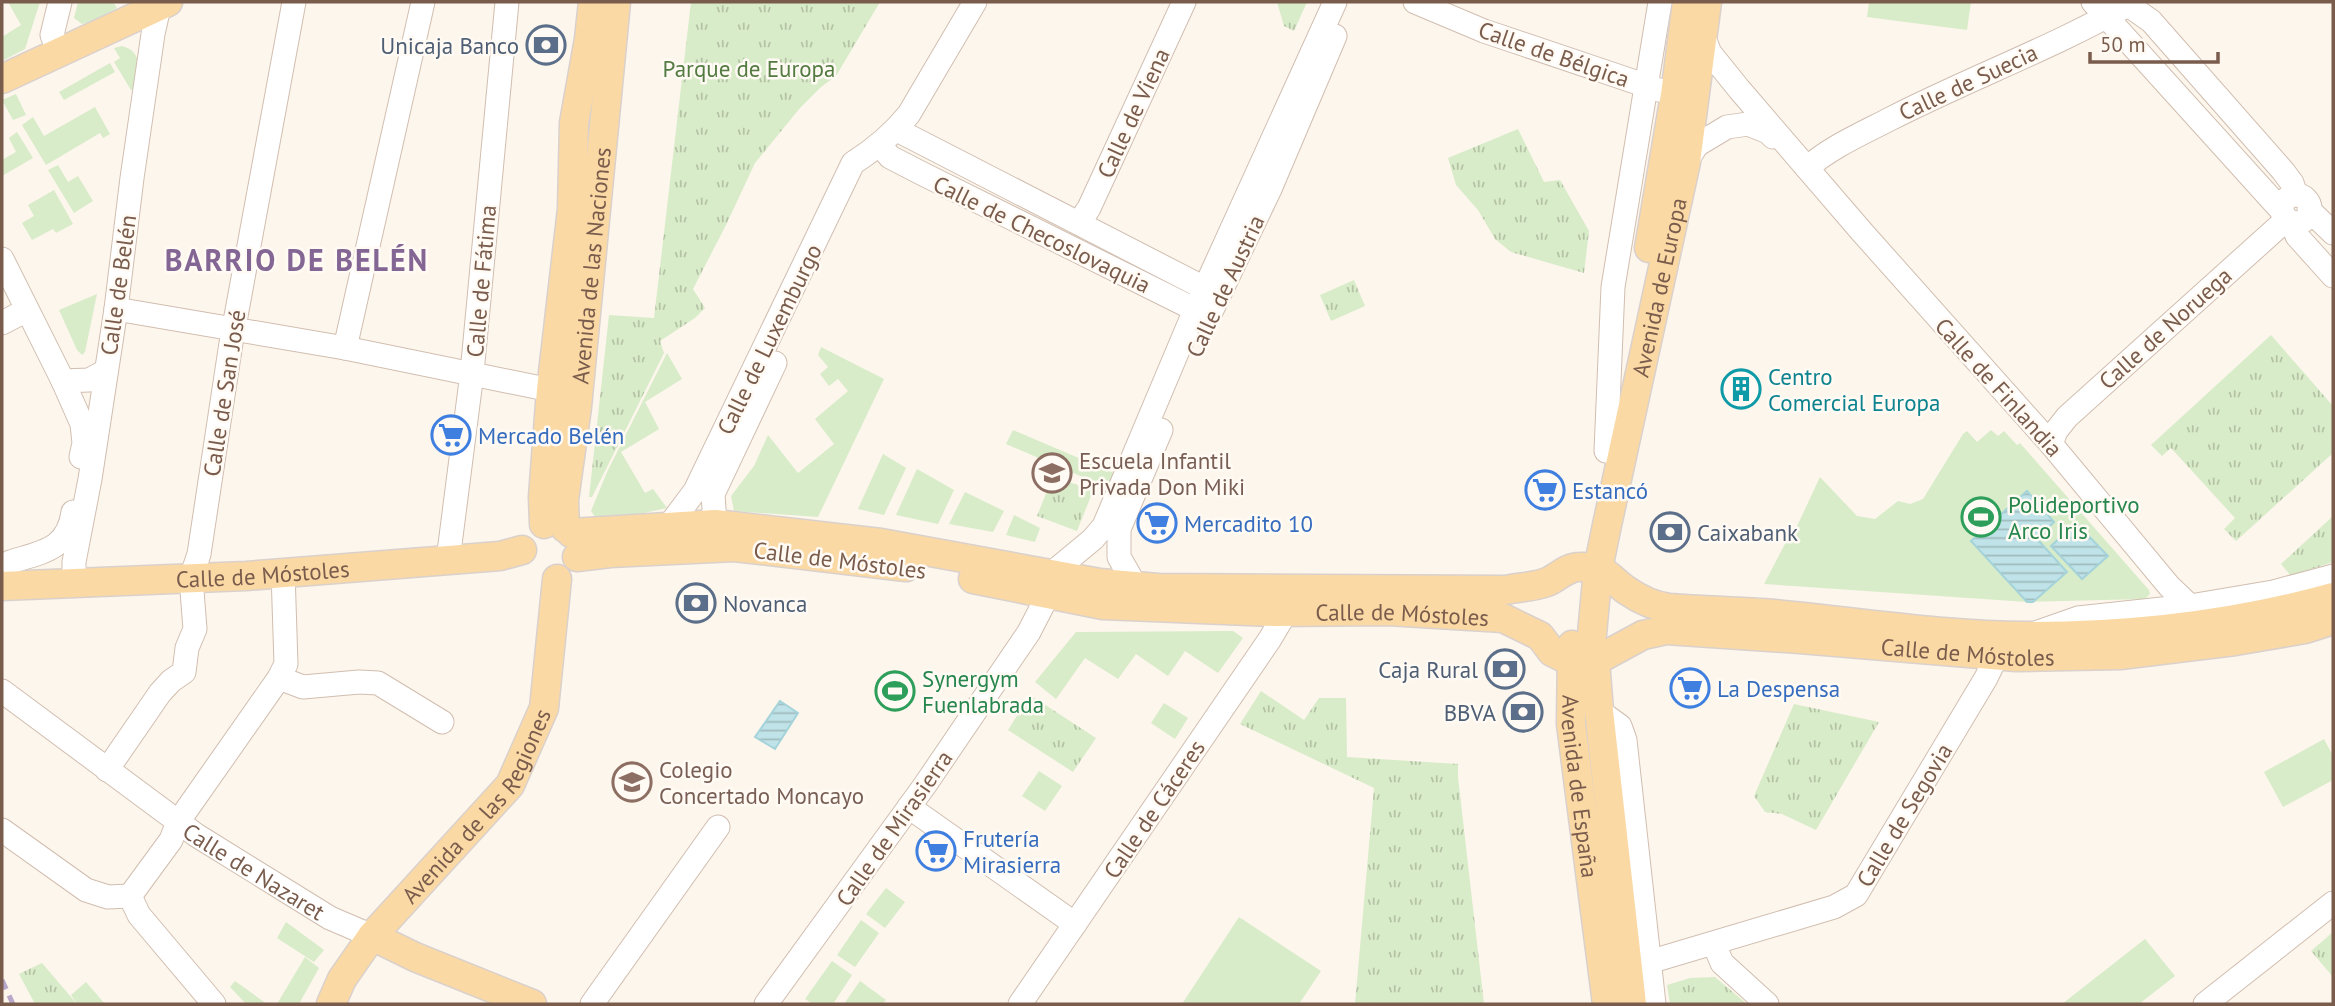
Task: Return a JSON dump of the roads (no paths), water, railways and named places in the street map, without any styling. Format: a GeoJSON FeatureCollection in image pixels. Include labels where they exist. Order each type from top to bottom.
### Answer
{"type":"FeatureCollection","features":[{"type":"Feature","properties":{"kind":"main road","name":"Avenida de las Naciones"},"geometry":{"type":"LineString","coordinates":[[564,535],[543,497],[551,390],[572,209],[574,123],[593,2]]}},
{"type":"Feature","properties":{"kind":"main road","name":"Avenida de las Naciones"},"geometry":{"type":"LineString","coordinates":[[564,535],[564,500],[577,407],[616,2]]}},
{"type":"Feature","properties":{"kind":"main road","name":"Avenida de Europa"},"geometry":{"type":"LineString","coordinates":[[1589,568],[1686,162],[1687,2]]}},
{"type":"Feature","properties":{"kind":"main road","name":"Avenida de Europa"},"geometry":{"type":"LineString","coordinates":[[1589,568],[1592,521],[1606,451],[1685,98],[1703,36],[1707,2]]}},
{"type":"Feature","properties":{"kind":"main road"},"geometry":{"type":"LineString","coordinates":[[2,79],[164,4]]}},
{"type":"Feature","properties":{"kind":"main road","name":"Calle de Móstoles"},"geometry":{"type":"LineString","coordinates":[[564,535],[715,524],[881,543],[1100,583],[1131,579],[1217,589],[1506,590],[1548,582],[1562,571],[1589,568],[1613,576],[1624,588],[1652,605],[1668,608],[1773,614],[1935,631],[2028,636],[2173,629],[2274,613],[2333,597]]}},
{"type":"Feature","properties":{"kind":"main road"},"geometry":{"type":"LineString","coordinates":[[535,527],[564,535],[574,567],[557,579],[536,577],[523,561],[522,550],[528,533],[535,527]]}},
{"type":"Feature","properties":{"kind":"main road","name":"Calle de Móstoles"},"geometry":{"type":"LineString","coordinates":[[564,535],[610,552],[734,547],[883,563],[1001,584],[1058,574],[1103,605],[1286,612],[1388,611],[1503,618],[1540,636],[1552,652],[1594,657],[1643,635],[1666,631],[1997,655],[2120,655],[2259,637],[2305,629],[2333,620]]}},
{"type":"Feature","properties":{"kind":"main road","name":"Calle de Móstoles"},"geometry":{"type":"LineString","coordinates":[[5,570],[74,572],[191,585],[283,572],[500,556],[522,550]]}},
{"type":"Feature","properties":{"kind":"main road","name":"Avenida de España"},"geometry":{"type":"LineString","coordinates":[[1589,568],[1591,645],[1632,1004]]}},
{"type":"Feature","properties":{"kind":"main road","name":"Avenida de las Regiones"},"geometry":{"type":"LineString","coordinates":[[331,1004],[342,979],[372,936],[510,785],[544,708],[557,579]]}},
{"type":"Feature","properties":{"kind":"main road"},"geometry":{"type":"LineString","coordinates":[[1540,636],[1535,617],[1538,598],[1548,582]]}},
{"type":"Feature","properties":{"kind":"main road","name":"Avenida de España"},"geometry":{"type":"LineString","coordinates":[[1607,1004],[1572,724],[1594,657],[1628,631],[1631,609],[1624,588]]}},
{"type":"Feature","properties":{"kind":"main road","name":"Calle de Nazaret"},"geometry":{"type":"LineString","coordinates":[[372,936],[415,957],[532,1004]]}},
{"type":"Feature","properties":{"kind":"street"},"geometry":{"type":"LineString","coordinates":[[59,51],[52,35],[60,2]]}},
{"type":"Feature","properties":{"kind":"street","name":"Calle de San José"},"geometry":{"type":"LineString","coordinates":[[191,585],[199,554],[234,329],[294,2]]}},
{"type":"Feature","properties":{"kind":"street"},"geometry":{"type":"LineString","coordinates":[[345,348],[423,2]]}},
{"type":"Feature","properties":{"kind":"street","name":"Calle de Fátima"},"geometry":{"type":"LineString","coordinates":[[448,560],[472,373],[507,2]]}},
{"type":"Feature","properties":{"kind":"street","name":"Calle de Luxemburgo"},"geometry":{"type":"LineString","coordinates":[[668,527],[695,491],[853,163],[882,143],[909,114],[975,2]]}},
{"type":"Feature","properties":{"kind":"street","name":"Calle de Viena"},"geometry":{"type":"LineString","coordinates":[[1079,223],[1090,208],[1184,2]]}},
{"type":"Feature","properties":{"kind":"street","name":"Calle de Austria"},"geometry":{"type":"LineString","coordinates":[[1058,574],[1104,526],[1212,292],[1335,2]]}},
{"type":"Feature","properties":{"kind":"street","name":"Calle de Austria"},"geometry":{"type":"LineString","coordinates":[[1212,292],[1270,189],[1350,2]]}},
{"type":"Feature","properties":{"kind":"street","name":"Calle de Bélgica"},"geometry":{"type":"LineString","coordinates":[[1415,2],[1483,31],[1685,98]]}},
{"type":"Feature","properties":{"kind":"street","name":"Avenida de Europa"},"geometry":{"type":"LineString","coordinates":[[1606,451],[1614,287],[1660,2]]}},
{"type":"Feature","properties":{"kind":"street"},"geometry":{"type":"LineString","coordinates":[[2128,3],[2151,21],[2283,171],[2292,183],[2297,236],[2333,276]]}},
{"type":"Feature","properties":{"kind":"street","name":"Calle de Suecia"},"geometry":{"type":"LineString","coordinates":[[1807,169],[1824,153],[2099,9],[2128,3]]}},
{"type":"Feature","properties":{"kind":"street","name":"Calle de Belén"},"geometry":{"type":"LineString","coordinates":[[74,572],[116,309],[153,34],[164,4]]}},
{"type":"Feature","properties":{"kind":"street"},"geometry":{"type":"LineString","coordinates":[[2099,9],[2293,211],[2333,233]]}},
{"type":"Feature","properties":{"kind":"street","name":"Calle de Finlandia"},"geometry":{"type":"LineString","coordinates":[[1703,36],[1710,53],[1807,169],[2051,444],[2169,586],[2190,606]]}},
{"type":"Feature","properties":{"kind":"street","name":"Calle de Finlandia"},"geometry":{"type":"LineString","coordinates":[[1686,162],[1697,145],[1727,127],[1748,124],[1768,132],[1807,169]]}},
{"type":"Feature","properties":{"kind":"street","name":"Calle de Luxemburgo"},"geometry":{"type":"LineString","coordinates":[[715,524],[713,494],[868,167],[882,143]]}},
{"type":"Feature","properties":{"kind":"street","name":"Calle de Checoslovaquia"},"geometry":{"type":"LineString","coordinates":[[882,143],[1079,223],[1212,292]]}},
{"type":"Feature","properties":{"kind":"street","name":"Calle de Checoslovaquia"},"geometry":{"type":"LineString","coordinates":[[882,143],[890,157],[1202,313]]}},
{"type":"Feature","properties":{"kind":"street","name":"Calle de Noruega"},"geometry":{"type":"LineString","coordinates":[[2051,444],[2056,431],[2067,417],[2293,211]]}},
{"type":"Feature","properties":{"kind":"street"},"geometry":{"type":"LineString","coordinates":[[2,259],[63,380],[82,424],[84,443],[69,532],[55,547],[5,570]]}},
{"type":"Feature","properties":{"kind":"street"},"geometry":{"type":"LineString","coordinates":[[116,309],[345,348],[551,390]]}},
{"type":"Feature","properties":{"kind":"street"},"geometry":{"type":"LineString","coordinates":[[2,323],[27,310]]}},
{"type":"Feature","properties":{"kind":"street","name":"Calle de Austria"},"geometry":{"type":"LineString","coordinates":[[1131,579],[1119,557],[1119,528],[1202,313]]}},
{"type":"Feature","properties":{"kind":"street"},"geometry":{"type":"LineString","coordinates":[[63,380],[89,380],[106,371]]}},
{"type":"Feature","properties":{"kind":"street"},"geometry":{"type":"LineString","coordinates":[[130,896],[171,840],[178,822],[279,678],[286,664],[283,572]]}},
{"type":"Feature","properties":{"kind":"street","name":"Calle de Mirasierra"},"geometry":{"type":"LineString","coordinates":[[766,1004],[909,807],[1029,632],[1058,574]]}},
{"type":"Feature","properties":{"kind":"street","name":"Calle de Móstoles"},"geometry":{"type":"LineString","coordinates":[[2028,636],[2078,618],[2190,606],[2273,592],[2333,576]]}},
{"type":"Feature","properties":{"kind":"street"},"geometry":{"type":"LineString","coordinates":[[107,770],[160,693],[184,672],[187,649],[195,629],[191,585]]}},
{"type":"Feature","properties":{"kind":"street","name":"Calle de Cáceres"},"geometry":{"type":"LineString","coordinates":[[1020,1004],[1286,612]]}},
{"type":"Feature","properties":{"kind":"street","name":"Calle de Segovia"},"geometry":{"type":"LineString","coordinates":[[1649,962],[1835,907],[1856,895],[1986,678],[1997,655]]}},
{"type":"Feature","properties":{"kind":"street"},"geometry":{"type":"LineString","coordinates":[[279,678],[303,687],[378,683],[442,722]]}},
{"type":"Feature","properties":{"kind":"street","name":"Calle de Nazaret"},"geometry":{"type":"LineString","coordinates":[[2,691],[178,822],[330,918],[372,936]]}},
{"type":"Feature","properties":{"kind":"street","name":"Avenida de España"},"geometry":{"type":"LineString","coordinates":[[1599,711],[1620,726],[1625,740],[1654,1004]]}},
{"type":"Feature","properties":{"kind":"street"},"geometry":{"type":"LineString","coordinates":[[909,807],[1074,924]]}},
{"type":"Feature","properties":{"kind":"street"},"geometry":{"type":"LineString","coordinates":[[592,1004],[718,827]]}},
{"type":"Feature","properties":{"kind":"street"},"geometry":{"type":"LineString","coordinates":[[2,830],[86,890],[107,897],[130,896]]}},
{"type":"Feature","properties":{"kind":"street"},"geometry":{"type":"LineString","coordinates":[[130,896],[139,915],[214,1004]]}},
{"type":"Feature","properties":{"kind":"street"},"geometry":{"type":"LineString","coordinates":[[2205,1004],[2333,903]]}},
{"type":"Feature","properties":{"kind":"street"},"geometry":{"type":"LineString","coordinates":[[1714,944],[1722,963],[1767,1004]]}},
{"type":"Feature","properties":{"kind":"water"},"geometry":{"type":"Polygon","coordinates":[[[2027,491],[2054,522],[2037,539],[2067,572],[2033,602],[2027,602],[1971,541],[2027,491]]]}},
{"type":"Feature","properties":{"kind":"water"},"geometry":{"type":"Polygon","coordinates":[[[2076,523],[2108,556],[2082,579],[2051,546],[2076,523]]]}},
{"type":"Feature","properties":{"kind":"water"},"geometry":{"type":"Polygon","coordinates":[[[780,701],[798,713],[775,749],[755,737],[780,701]]]}},
{"type":"Feature","properties":{"kind":"railway"},"geometry":{"type":"LineString","coordinates":[[2,980],[13,1004]]}},
{"type":"Feature","properties":{"kind":"place","name":"Unicaja Banco"},"geometry":{"type":"Point","coordinates":[546,45]}},
{"type":"Feature","properties":{"kind":"place","name":"Centro Comercial Europa"},"geometry":{"type":"Point","coordinates":[1741,389]}},
{"type":"Feature","properties":{"kind":"place","name":"Mercado Belén"},"geometry":{"type":"Point","coordinates":[451,435]}},
{"type":"Feature","properties":{"kind":"place","name":"Escuela Infantil Privada Don Miki"},"geometry":{"type":"Point","coordinates":[1052,473]}},
{"type":"Feature","properties":{"kind":"place","name":"Estancó"},"geometry":{"type":"Point","coordinates":[1545,490]}},
{"type":"Feature","properties":{"kind":"place","name":"Polideportivo Arco Iris"},"geometry":{"type":"Point","coordinates":[1981,517]}},
{"type":"Feature","properties":{"kind":"place","name":"Mercadito 10"},"geometry":{"type":"Point","coordinates":[1157,523]}},
{"type":"Feature","properties":{"kind":"place","name":"Caixabank"},"geometry":{"type":"Point","coordinates":[1670,532]}},
{"type":"Feature","properties":{"kind":"place","name":"Novanca"},"geometry":{"type":"Point","coordinates":[696,603]}},
{"type":"Feature","properties":{"kind":"place","name":"Caja Rural"},"geometry":{"type":"Point","coordinates":[1505,669]}},
{"type":"Feature","properties":{"kind":"place","name":"La Despensa"},"geometry":{"type":"Point","coordinates":[1690,688]}},
{"type":"Feature","properties":{"kind":"place","name":"Synergym Fuenlabrada"},"geometry":{"type":"Point","coordinates":[895,691]}},
{"type":"Feature","properties":{"kind":"place","name":"BBVA"},"geometry":{"type":"Point","coordinates":[1523,712]}},
{"type":"Feature","properties":{"kind":"place","name":"Colegio Concertado Moncayo"},"geometry":{"type":"Point","coordinates":[632,782]}},
{"type":"Feature","properties":{"kind":"place","name":"Frutería Mirasierra"},"geometry":{"type":"Point","coordinates":[936,851]}},
{"type":"Feature","properties":{"kind":"district","name":"BARRIO DE BELÉN"},"geometry":{"type":"Point","coordinates":[297,259]}},
{"type":"Feature","properties":{"kind":"park label","name":"Parque de Europa"},"geometry":{"type":"Point","coordinates":[749,68]}}]}
